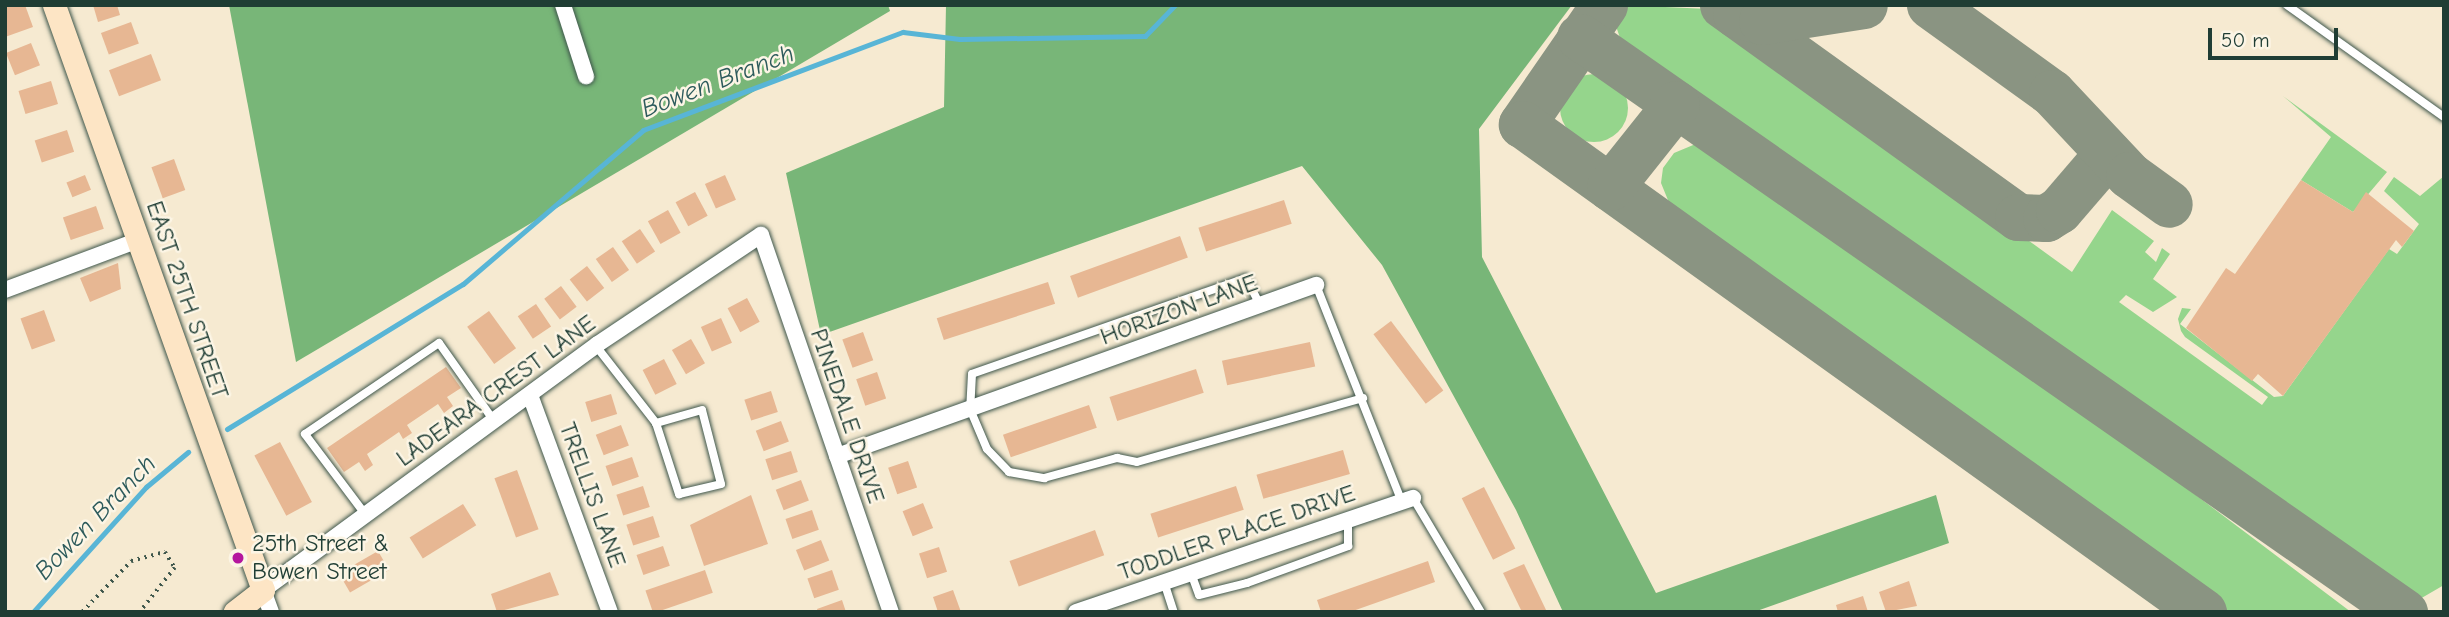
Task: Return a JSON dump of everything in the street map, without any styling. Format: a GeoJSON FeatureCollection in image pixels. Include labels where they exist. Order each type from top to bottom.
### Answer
{"type":"FeatureCollection","features":[{"type":"Feature","properties":{"kind":"street","name":"EAST 25TH STREET"},"geometry":{"type":"LineString","coordinates":[[54,5],[271,612]]}},
{"type":"Feature","properties":{"kind":"street"},"geometry":{"type":"LineString","coordinates":[[563,5],[586,76]]}},
{"type":"Feature","properties":{"kind":"street","name":"LADEARA CREST LANE"},"geometry":{"type":"LineString","coordinates":[[263,590],[596,346],[761,235]]}},
{"type":"Feature","properties":{"kind":"street","name":"PINEDALE DRIVE"},"geometry":{"type":"LineString","coordinates":[[761,235],[891,612]]}},
{"type":"Feature","properties":{"kind":"street"},"geometry":{"type":"LineString","coordinates":[[5,290],[139,240]]}},
{"type":"Feature","properties":{"kind":"street","name":"HORIZON LANE"},"geometry":{"type":"LineString","coordinates":[[837,456],[1316,285]]}},
{"type":"Feature","properties":{"kind":"street","name":"TRELLIS LANE"},"geometry":{"type":"LineString","coordinates":[[530,395],[610,612]]}},
{"type":"Feature","properties":{"kind":"street","name":"TODDLER PLACE DRIVE"},"geometry":{"type":"LineString","coordinates":[[1076,612],[1408,500]]}},
{"type":"Feature","properties":{"kind":"street"},"geometry":{"type":"LineString","coordinates":[[235,612],[263,590]]}},
{"type":"Feature","properties":{"kind":"lane"},"geometry":{"type":"LineString","coordinates":[[2287,5],[2444,117]]}},
{"type":"Feature","properties":{"kind":"lane"},"geometry":{"type":"LineString","coordinates":[[1261,305],[1246,278],[972,374],[970,409],[987,449],[1009,472],[1044,478],[1117,458],[1138,462],[1363,398]]}},
{"type":"Feature","properties":{"kind":"lane","name":"HORIZON LANE"},"geometry":{"type":"LineString","coordinates":[[1316,285],[1408,500],[1481,612]]}},
{"type":"Feature","properties":{"kind":"lane"},"geometry":{"type":"LineString","coordinates":[[365,514],[305,434],[439,342],[494,421]]}},
{"type":"Feature","properties":{"kind":"lane"},"geometry":{"type":"LineString","coordinates":[[596,346],[656,423],[682,496],[721,484],[702,410],[656,423]]}},
{"type":"Feature","properties":{"kind":"lane"},"geometry":{"type":"LineString","coordinates":[[1191,573],[1199,595],[1247,583],[1348,546],[1348,520]]}},
{"type":"Feature","properties":{"kind":"lane"},"geometry":{"type":"LineString","coordinates":[[1164,582],[1174,612]]}},
{"type":"Feature","properties":{"kind":"path"},"geometry":{"type":"LineString","coordinates":[[82,612],[131,561],[165,552],[175,568],[140,612]]}},
{"type":"Feature","properties":{"kind":"green space"},"geometry":{"type":"Polygon","coordinates":[[[229,5],[888,5],[890,11],[296,362],[229,5]]]}},
{"type":"Feature","properties":{"kind":"green space"},"geometry":{"type":"Polygon","coordinates":[[[946,5],[1572,5],[1479,129],[1482,257],[1656,593],[1936,495],[1949,543],[1754,612],[1563,612],[1516,510],[1382,265],[1302,166],[821,335],[786,173],[944,107],[946,5]]]}},
{"type":"Feature","properties":{"kind":"green space"},"geometry":{"type":"Polygon","coordinates":[[[1621,5],[1709,9],[2072,272],[2112,210],[2154,241],[2145,252],[2156,262],[2162,248],[2170,254],[2153,279],[2177,297],[2153,312],[2126,295],[2119,302],[2262,405],[2268,397],[2185,337],[2178,319],[2182,308],[2191,309],[2180,324],[2274,397],[2283,396],[2389,249],[2397,254],[2419,224],[2384,191],[2394,177],[2420,196],[2444,176],[2444,585],[2413,603],[2374,588],[1624,50],[1616,26],[1621,5]]]}},
{"type":"Feature","properties":{"kind":"green space"},"geometry":{"type":"Polygon","coordinates":[[[1587,74],[1601,74],[1613,79],[1623,89],[1628,108],[1623,127],[1613,137],[1601,142],[1587,142],[1575,137],[1565,127],[1560,115],[1560,101],[1565,89],[1575,79],[1587,74]]]}},
{"type":"Feature","properties":{"kind":"green space"},"geometry":{"type":"Polygon","coordinates":[[[2283,96],[2387,172],[2353,212],[2301,180],[2331,137],[2283,96]]]}},
{"type":"Feature","properties":{"kind":"green space"},"geometry":{"type":"Polygon","coordinates":[[[1698,143],[2148,459],[2351,612],[2224,612],[2178,568],[1670,205],[1661,183],[1663,168],[1674,153],[1698,143]]]}},
{"type":"Feature","properties":{"kind":"building"},"geometry":{"type":"Polygon","coordinates":[[[5,5],[25,5],[33,27],[5,37],[5,5]]]}},
{"type":"Feature","properties":{"kind":"building"},"geometry":{"type":"Polygon","coordinates":[[[93,5],[117,5],[120,15],[98,22],[93,5]]]}},
{"type":"Feature","properties":{"kind":"building"},"geometry":{"type":"Polygon","coordinates":[[[131,22],[139,44],[109,55],[101,33],[131,22]]]}},
{"type":"Feature","properties":{"kind":"building"},"geometry":{"type":"Polygon","coordinates":[[[31,43],[40,65],[15,75],[6,53],[31,43]]]}},
{"type":"Feature","properties":{"kind":"building"},"geometry":{"type":"Polygon","coordinates":[[[151,54],[161,80],[119,96],[109,70],[151,54]]]}},
{"type":"Feature","properties":{"kind":"building"},"geometry":{"type":"Polygon","coordinates":[[[51,81],[58,104],[26,114],[18,91],[51,81]]]}},
{"type":"Feature","properties":{"kind":"building"},"geometry":{"type":"Polygon","coordinates":[[[67,130],[74,152],[42,162],[35,141],[67,130]]]}},
{"type":"Feature","properties":{"kind":"building"},"geometry":{"type":"Polygon","coordinates":[[[174,159],[185,190],[163,198],[151,167],[174,159]]]}},
{"type":"Feature","properties":{"kind":"building"},"geometry":{"type":"Polygon","coordinates":[[[85,175],[91,190],[72,197],[66,182],[85,175]]]}},
{"type":"Feature","properties":{"kind":"building"},"geometry":{"type":"Polygon","coordinates":[[[725,175],[736,200],[716,209],[705,184],[725,175]]]}},
{"type":"Feature","properties":{"kind":"building"},"geometry":{"type":"Polygon","coordinates":[[[2301,180],[2353,212],[2366,192],[2414,231],[2402,247],[2396,240],[2283,396],[2258,374],[2252,381],[2186,328],[2226,268],[2235,274],[2301,180]]]}},
{"type":"Feature","properties":{"kind":"building"},"geometry":{"type":"Polygon","coordinates":[[[695,192],[708,216],[688,226],[676,202],[695,192]]]}},
{"type":"Feature","properties":{"kind":"building"},"geometry":{"type":"Polygon","coordinates":[[[1284,200],[1292,224],[1206,252],[1198,228],[1284,200]]]}},
{"type":"Feature","properties":{"kind":"building"},"geometry":{"type":"Polygon","coordinates":[[[96,206],[104,229],[71,240],[63,217],[96,206]]]}},
{"type":"Feature","properties":{"kind":"building"},"geometry":{"type":"Polygon","coordinates":[[[668,210],[681,233],[660,244],[648,221],[668,210]]]}},
{"type":"Feature","properties":{"kind":"building"},"geometry":{"type":"Polygon","coordinates":[[[640,229],[655,251],[637,264],[622,241],[640,229]]]}},
{"type":"Feature","properties":{"kind":"building"},"geometry":{"type":"Polygon","coordinates":[[[1180,236],[1188,258],[1078,298],[1070,276],[1180,236]]]}},
{"type":"Feature","properties":{"kind":"building"},"geometry":{"type":"Polygon","coordinates":[[[613,247],[629,270],[612,282],[596,259],[613,247]]]}},
{"type":"Feature","properties":{"kind":"building"},"geometry":{"type":"Polygon","coordinates":[[[118,263],[121,289],[90,302],[80,278],[118,263]]]}},
{"type":"Feature","properties":{"kind":"building"},"geometry":{"type":"Polygon","coordinates":[[[587,266],[604,288],[587,302],[570,280],[587,266]]]}},
{"type":"Feature","properties":{"kind":"building"},"geometry":{"type":"Polygon","coordinates":[[[1048,282],[1055,304],[944,340],[937,318],[1048,282]]]}},
{"type":"Feature","properties":{"kind":"building"},"geometry":{"type":"Polygon","coordinates":[[[561,286],[577,307],[560,319],[544,299],[561,286]]]}},
{"type":"Feature","properties":{"kind":"building"},"geometry":{"type":"Polygon","coordinates":[[[747,298],[760,322],[740,332],[728,308],[747,298]]]}},
{"type":"Feature","properties":{"kind":"building"},"geometry":{"type":"Polygon","coordinates":[[[536,304],[551,326],[533,339],[518,316],[536,304]]]}},
{"type":"Feature","properties":{"kind":"building"},"geometry":{"type":"Polygon","coordinates":[[[44,310],[55,341],[32,350],[21,319],[44,310]]]}},
{"type":"Feature","properties":{"kind":"building"},"geometry":{"type":"Polygon","coordinates":[[[489,311],[516,348],[494,364],[467,327],[489,311]]]}},
{"type":"Feature","properties":{"kind":"building"},"geometry":{"type":"Polygon","coordinates":[[[721,318],[732,343],[712,352],[701,327],[721,318]]]}},
{"type":"Feature","properties":{"kind":"building"},"geometry":{"type":"Polygon","coordinates":[[[1391,321],[1443,390],[1426,404],[1373,334],[1391,321]]]}},
{"type":"Feature","properties":{"kind":"building"},"geometry":{"type":"Polygon","coordinates":[[[863,332],[873,360],[853,368],[842,340],[863,332]]]}},
{"type":"Feature","properties":{"kind":"building"},"geometry":{"type":"Polygon","coordinates":[[[691,339],[705,363],[686,374],[672,350],[691,339]]]}},
{"type":"Feature","properties":{"kind":"building"},"geometry":{"type":"Polygon","coordinates":[[[1310,342],[1315,366],[1227,385],[1222,361],[1310,342]]]}},
{"type":"Feature","properties":{"kind":"building"},"geometry":{"type":"Polygon","coordinates":[[[664,359],[677,384],[655,395],[643,370],[664,359]]]}},
{"type":"Feature","properties":{"kind":"building"},"geometry":{"type":"Polygon","coordinates":[[[446,367],[461,388],[447,397],[453,406],[444,413],[438,404],[407,425],[412,433],[403,439],[399,432],[367,454],[373,465],[365,471],[359,462],[344,472],[327,448],[446,367]]]}},
{"type":"Feature","properties":{"kind":"building"},"geometry":{"type":"Polygon","coordinates":[[[1196,369],[1204,393],[1117,421],[1109,397],[1196,369]]]}},
{"type":"Feature","properties":{"kind":"building"},"geometry":{"type":"Polygon","coordinates":[[[877,372],[886,398],[865,406],[856,379],[877,372]]]}},
{"type":"Feature","properties":{"kind":"building"},"geometry":{"type":"Polygon","coordinates":[[[771,391],[778,412],[751,421],[744,400],[771,391]]]}},
{"type":"Feature","properties":{"kind":"building"},"geometry":{"type":"Polygon","coordinates":[[[611,394],[617,414],[591,422],[585,402],[611,394]]]}},
{"type":"Feature","properties":{"kind":"building"},"geometry":{"type":"Polygon","coordinates":[[[1089,405],[1097,428],[1011,457],[1003,435],[1089,405]]]}},
{"type":"Feature","properties":{"kind":"building"},"geometry":{"type":"Polygon","coordinates":[[[781,421],[789,442],[764,451],[756,431],[781,421]]]}},
{"type":"Feature","properties":{"kind":"building"},"geometry":{"type":"Polygon","coordinates":[[[621,425],[629,446],[604,455],[596,435],[621,425]]]}},
{"type":"Feature","properties":{"kind":"building"},"geometry":{"type":"Polygon","coordinates":[[[280,442],[312,502],[286,516],[254,456],[280,442]]]}},
{"type":"Feature","properties":{"kind":"building"},"geometry":{"type":"Polygon","coordinates":[[[1343,450],[1350,474],[1263,499],[1256,475],[1343,450]]]}},
{"type":"Feature","properties":{"kind":"building"},"geometry":{"type":"Polygon","coordinates":[[[791,451],[798,472],[772,480],[765,459],[791,451]]]}},
{"type":"Feature","properties":{"kind":"building"},"geometry":{"type":"Polygon","coordinates":[[[632,457],[639,477],[612,486],[606,466],[632,457]]]}},
{"type":"Feature","properties":{"kind":"building"},"geometry":{"type":"Polygon","coordinates":[[[908,461],[917,487],[897,494],[888,468],[908,461]]]}},
{"type":"Feature","properties":{"kind":"building"},"geometry":{"type":"Polygon","coordinates":[[[517,470],[539,529],[516,537],[494,478],[517,470]]]}},
{"type":"Feature","properties":{"kind":"building"},"geometry":{"type":"Polygon","coordinates":[[[801,480],[809,501],[784,510],[776,490],[801,480]]]}},
{"type":"Feature","properties":{"kind":"building"},"geometry":{"type":"Polygon","coordinates":[[[643,486],[650,507],[623,516],[616,495],[643,486]]]}},
{"type":"Feature","properties":{"kind":"building"},"geometry":{"type":"Polygon","coordinates":[[[1236,486],[1244,510],[1158,538],[1150,514],[1236,486]]]}},
{"type":"Feature","properties":{"kind":"building"},"geometry":{"type":"Polygon","coordinates":[[[1484,487],[1515,548],[1493,560],[1462,498],[1484,487]]]}},
{"type":"Feature","properties":{"kind":"building"},"geometry":{"type":"Polygon","coordinates":[[[751,495],[768,544],[704,566],[690,525],[751,495]]]}},
{"type":"Feature","properties":{"kind":"building"},"geometry":{"type":"Polygon","coordinates":[[[923,503],[933,528],[913,536],[903,511],[923,503]]]}},
{"type":"Feature","properties":{"kind":"building"},"geometry":{"type":"Polygon","coordinates":[[[463,504],[476,525],[423,559],[410,537],[463,504]]]}},
{"type":"Feature","properties":{"kind":"building"},"geometry":{"type":"Polygon","coordinates":[[[812,510],[819,530],[792,539],[786,519],[812,510]]]}},
{"type":"Feature","properties":{"kind":"building"},"geometry":{"type":"Polygon","coordinates":[[[653,516],[660,537],[633,546],[626,525],[653,516]]]}},
{"type":"Feature","properties":{"kind":"building"},"geometry":{"type":"Polygon","coordinates":[[[1095,530],[1104,555],[1019,586],[1009,561],[1095,530]]]}},
{"type":"Feature","properties":{"kind":"building"},"geometry":{"type":"Polygon","coordinates":[[[821,540],[829,560],[804,571],[796,550],[821,540]]]}},
{"type":"Feature","properties":{"kind":"building"},"geometry":{"type":"Polygon","coordinates":[[[663,546],[670,566],[643,575],[637,555],[663,546]]]}},
{"type":"Feature","properties":{"kind":"building"},"geometry":{"type":"Polygon","coordinates":[[[939,547],[947,572],[927,578],[919,553],[939,547]]]}},
{"type":"Feature","properties":{"kind":"building"},"geometry":{"type":"Polygon","coordinates":[[[378,551],[389,570],[350,593],[339,574],[378,551]]]}},
{"type":"Feature","properties":{"kind":"building"},"geometry":{"type":"Polygon","coordinates":[[[1428,561],[1435,582],[1350,612],[1321,612],[1317,600],[1428,561]]]}},
{"type":"Feature","properties":{"kind":"building"},"geometry":{"type":"Polygon","coordinates":[[[1524,564],[1547,612],[1522,612],[1503,573],[1524,564]]]}},
{"type":"Feature","properties":{"kind":"building"},"geometry":{"type":"Polygon","coordinates":[[[705,570],[713,593],[653,612],[645,591],[705,570]]]}},
{"type":"Feature","properties":{"kind":"building"},"geometry":{"type":"Polygon","coordinates":[[[832,570],[839,590],[814,598],[807,578],[832,570]]]}},
{"type":"Feature","properties":{"kind":"building"},"geometry":{"type":"Polygon","coordinates":[[[550,572],[559,595],[497,612],[491,594],[550,572]]]}},
{"type":"Feature","properties":{"kind":"building"},"geometry":{"type":"Polygon","coordinates":[[[1909,581],[1917,606],[1886,612],[1879,592],[1909,581]]]}},
{"type":"Feature","properties":{"kind":"building"},"geometry":{"type":"Polygon","coordinates":[[[953,590],[961,612],[938,612],[933,597],[953,590]]]}},
{"type":"Feature","properties":{"kind":"building"},"geometry":{"type":"Polygon","coordinates":[[[1863,596],[1868,612],[1838,612],[1836,605],[1863,596]]]}},
{"type":"Feature","properties":{"kind":"building"},"geometry":{"type":"Polygon","coordinates":[[[842,600],[846,612],[818,612],[817,609],[842,600]]]}},
{"type":"Feature","properties":{"kind":"waterway","name":"Bowen Branch"},"geometry":{"type":"LineString","coordinates":[[227,429],[463,284],[643,130],[903,32],[960,39],[1145,36],[1175,5]]}},
{"type":"Feature","properties":{"kind":"waterway","name":"Bowen Branch"},"geometry":{"type":"LineString","coordinates":[[33,612],[146,487],[188,452]]}},
{"type":"Feature","properties":{"kind":"taxiway"},"geometry":{"type":"LineString","coordinates":[[1604,5],[1522,124],[2203,612]]}},
{"type":"Feature","properties":{"kind":"taxiway"},"geometry":{"type":"LineString","coordinates":[[1723,5],[2018,217],[2046,218],[2059,210],[2108,153]]}},
{"type":"Feature","properties":{"kind":"taxiway"},"geometry":{"type":"LineString","coordinates":[[1736,14],[1762,21],[1864,5]]}},
{"type":"Feature","properties":{"kind":"taxiway"},"geometry":{"type":"LineString","coordinates":[[1930,5],[2052,93],[2129,175],[2169,204]]}},
{"type":"Feature","properties":{"kind":"taxiway"},"geometry":{"type":"LineString","coordinates":[[1580,37],[2404,612]]}},
{"type":"Feature","properties":{"kind":"taxiway"},"geometry":{"type":"LineString","coordinates":[[1610,187],[1676,104]]}},
{"type":"Feature","properties":{"kind":"place","name":"25th Street & Bowen Street"},"geometry":{"type":"Point","coordinates":[238,558]}}]}
